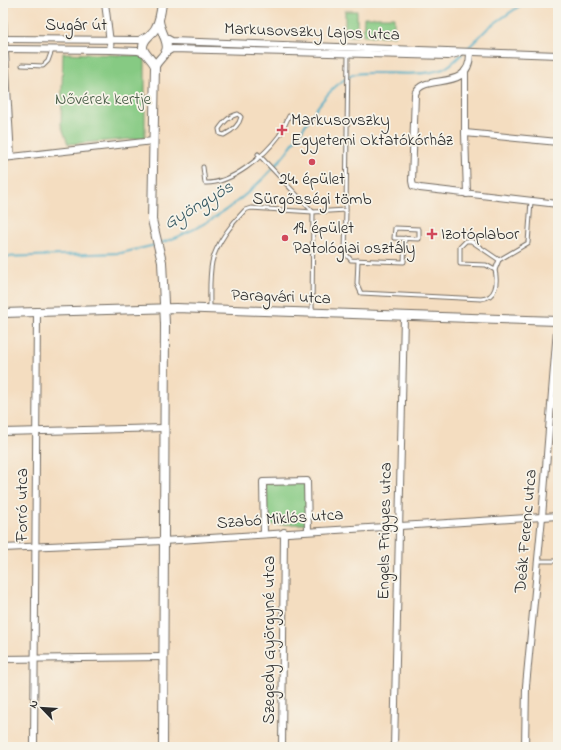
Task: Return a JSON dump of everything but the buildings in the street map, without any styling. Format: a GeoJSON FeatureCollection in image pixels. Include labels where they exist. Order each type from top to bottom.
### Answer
{"type":"FeatureCollection","features":[{"type":"Feature","properties":{"kind":"street"},"geometry":{"type":"LineString","coordinates":[[105,3],[111,50]]}},
{"type":"Feature","properties":{"kind":"street"},"geometry":{"type":"LineString","coordinates":[[155,66],[143,44],[156,28],[162,3]]}},
{"type":"Feature","properties":{"kind":"street"},"geometry":{"type":"LineString","coordinates":[[159,18],[160,29],[167,44],[163,55],[155,66],[152,220],[162,262],[164,308],[165,428],[163,541],[163,747]]}},
{"type":"Feature","properties":{"kind":"street"},"geometry":{"type":"LineString","coordinates":[[3,19],[11,157]]}},
{"type":"Feature","properties":{"kind":"street"},"geometry":{"type":"LineString","coordinates":[[149,36],[156,34],[163,36]]}},
{"type":"Feature","properties":{"kind":"street","name":"Sugár út"},"geometry":{"type":"LineString","coordinates":[[4,39],[139,40],[149,36]]}},
{"type":"Feature","properties":{"kind":"street","name":"Markusovszky Lajos utca"},"geometry":{"type":"LineString","coordinates":[[163,36],[172,41],[558,55]]}},
{"type":"Feature","properties":{"kind":"street"},"geometry":{"type":"LineString","coordinates":[[314,46],[314,54]]}},
{"type":"Feature","properties":{"kind":"street"},"geometry":{"type":"LineString","coordinates":[[348,54],[349,47]]}},
{"type":"Feature","properties":{"kind":"street","name":"Sugár út"},"geometry":{"type":"LineString","coordinates":[[4,49],[138,51],[148,55]]}},
{"type":"Feature","properties":{"kind":"street","name":"Markusovszky Lajos utca"},"geometry":{"type":"LineString","coordinates":[[163,55],[172,49],[314,54],[448,56],[460,52]]}},
{"type":"Feature","properties":{"kind":"street"},"geometry":{"type":"LineString","coordinates":[[468,194],[465,133],[466,71],[472,53]]}},
{"type":"Feature","properties":{"kind":"street"},"geometry":{"type":"LineString","coordinates":[[148,55],[156,58],[163,55]]}},
{"type":"Feature","properties":{"kind":"street"},"geometry":{"type":"LineString","coordinates":[[466,71],[456,78],[443,82],[423,84],[416,89],[412,181],[416,188],[558,204]]}},
{"type":"Feature","properties":{"kind":"street"},"geometry":{"type":"LineString","coordinates":[[465,133],[558,142]]}},
{"type":"Feature","properties":{"kind":"street"},"geometry":{"type":"LineString","coordinates":[[3,158],[154,141]]}},
{"type":"Feature","properties":{"kind":"street","name":"Paragvári utca"},"geometry":{"type":"LineString","coordinates":[[3,313],[164,308],[558,321]]}},
{"type":"Feature","properties":{"kind":"street","name":"Forró utca"},"geometry":{"type":"LineString","coordinates":[[34,747],[37,311]]}},
{"type":"Feature","properties":{"kind":"street","name":"Engels Frigyes utca"},"geometry":{"type":"LineString","coordinates":[[394,747],[404,316]]}},
{"type":"Feature","properties":{"kind":"street","name":"Deák Ferenc utca"},"geometry":{"type":"LineString","coordinates":[[525,747],[526,686],[542,517],[558,317]]}},
{"type":"Feature","properties":{"kind":"street"},"geometry":{"type":"LineString","coordinates":[[3,432],[165,428]]}},
{"type":"Feature","properties":{"kind":"street"},"geometry":{"type":"LineString","coordinates":[[264,534],[263,482],[308,480],[308,531]]}},
{"type":"Feature","properties":{"kind":"street","name":"Szabó Miklós utca"},"geometry":{"type":"LineString","coordinates":[[3,548],[163,541],[284,532],[558,516]]}},
{"type":"Feature","properties":{"kind":"street","name":"Szegedy Györgyné utca"},"geometry":{"type":"LineString","coordinates":[[282,747],[284,532]]}},
{"type":"Feature","properties":{"kind":"street"},"geometry":{"type":"LineString","coordinates":[[3,659],[163,657]]}},
{"type":"Feature","properties":{"kind":"lane"},"geometry":{"type":"LineString","coordinates":[[22,65],[43,66],[48,61],[52,50]]}},
{"type":"Feature","properties":{"kind":"lane"},"geometry":{"type":"LineString","coordinates":[[348,54],[345,253],[352,260],[404,262],[405,238]]}},
{"type":"Feature","properties":{"kind":"lane"},"geometry":{"type":"LineString","coordinates":[[145,97],[154,96]]}},
{"type":"Feature","properties":{"kind":"lane"},"geometry":{"type":"LineString","coordinates":[[238,114],[241,117],[240,123],[234,128],[224,135],[220,134],[219,129],[232,115],[238,114]]}},
{"type":"Feature","properties":{"kind":"lane"},"geometry":{"type":"LineString","coordinates":[[203,167],[206,183],[213,184],[230,178],[259,155],[279,135],[289,116]]}},
{"type":"Feature","properties":{"kind":"lane"},"geometry":{"type":"LineString","coordinates":[[259,155],[313,212],[312,313]]}},
{"type":"Feature","properties":{"kind":"lane"},"geometry":{"type":"LineString","coordinates":[[358,260],[357,284],[361,293],[486,299],[494,293],[495,270],[499,260],[528,243],[531,201]]}},
{"type":"Feature","properties":{"kind":"lane"},"geometry":{"type":"LineString","coordinates":[[210,309],[211,271],[213,258],[216,250],[245,210],[251,208],[313,212],[346,210]]}},
{"type":"Feature","properties":{"kind":"lane"},"geometry":{"type":"LineString","coordinates":[[394,228],[419,229],[419,238],[405,238],[394,238],[394,228]]}},
{"type":"Feature","properties":{"kind":"lane"},"geometry":{"type":"LineString","coordinates":[[495,270],[486,265],[460,264],[460,247],[466,241],[471,241],[499,260]]}},
{"type":"Feature","properties":{"kind":"lane"},"geometry":{"type":"LineString","coordinates":[[538,561],[558,561]]}},
{"type":"Feature","properties":{"kind":"green space"},"geometry":{"type":"Polygon","coordinates":[[[345,11],[357,11],[357,36],[345,36],[345,11]]]}},
{"type":"Feature","properties":{"kind":"green space"},"geometry":{"type":"Polygon","coordinates":[[[364,17],[394,17],[394,36],[363,36],[364,17]]]}},
{"type":"Feature","properties":{"kind":"green space","name":"Nővérek kertje"},"geometry":{"type":"Polygon","coordinates":[[[63,53],[145,56],[145,138],[68,144],[61,125],[63,53]]]}},
{"type":"Feature","properties":{"kind":"green space"},"geometry":{"type":"Polygon","coordinates":[[[306,481],[307,524],[265,525],[264,483],[306,481]]]}},
{"type":"Feature","properties":{"kind":"waterway","name":"Gyöngyös"},"geometry":{"type":"LineString","coordinates":[[466,50],[489,27],[524,3]]}},
{"type":"Feature","properties":{"kind":"waterway","name":"Gyöngyös"},"geometry":{"type":"LineString","coordinates":[[161,243],[178,237],[211,220],[256,186],[281,159],[327,95],[348,77],[362,73],[407,74],[432,72],[446,68],[462,54]]}},
{"type":"Feature","properties":{"kind":"waterway","name":"Gyöngyös"},"geometry":{"type":"LineString","coordinates":[[3,257],[121,253],[155,245]]}},
{"type":"Feature","properties":{"kind":"place","name":"Markusovszky Egyetemi Oktatókórház"},"geometry":{"type":"Point","coordinates":[282,130]}},
{"type":"Feature","properties":{"kind":"place","name":"24. épület Sürgősségi tömb"},"geometry":{"type":"Point","coordinates":[312,162]}},
{"type":"Feature","properties":{"kind":"place","name":"Izotóplabor"},"geometry":{"type":"Point","coordinates":[432,234]}},
{"type":"Feature","properties":{"kind":"place","name":"19. épület Patológiai osztály"},"geometry":{"type":"Point","coordinates":[285,238]}}]}
